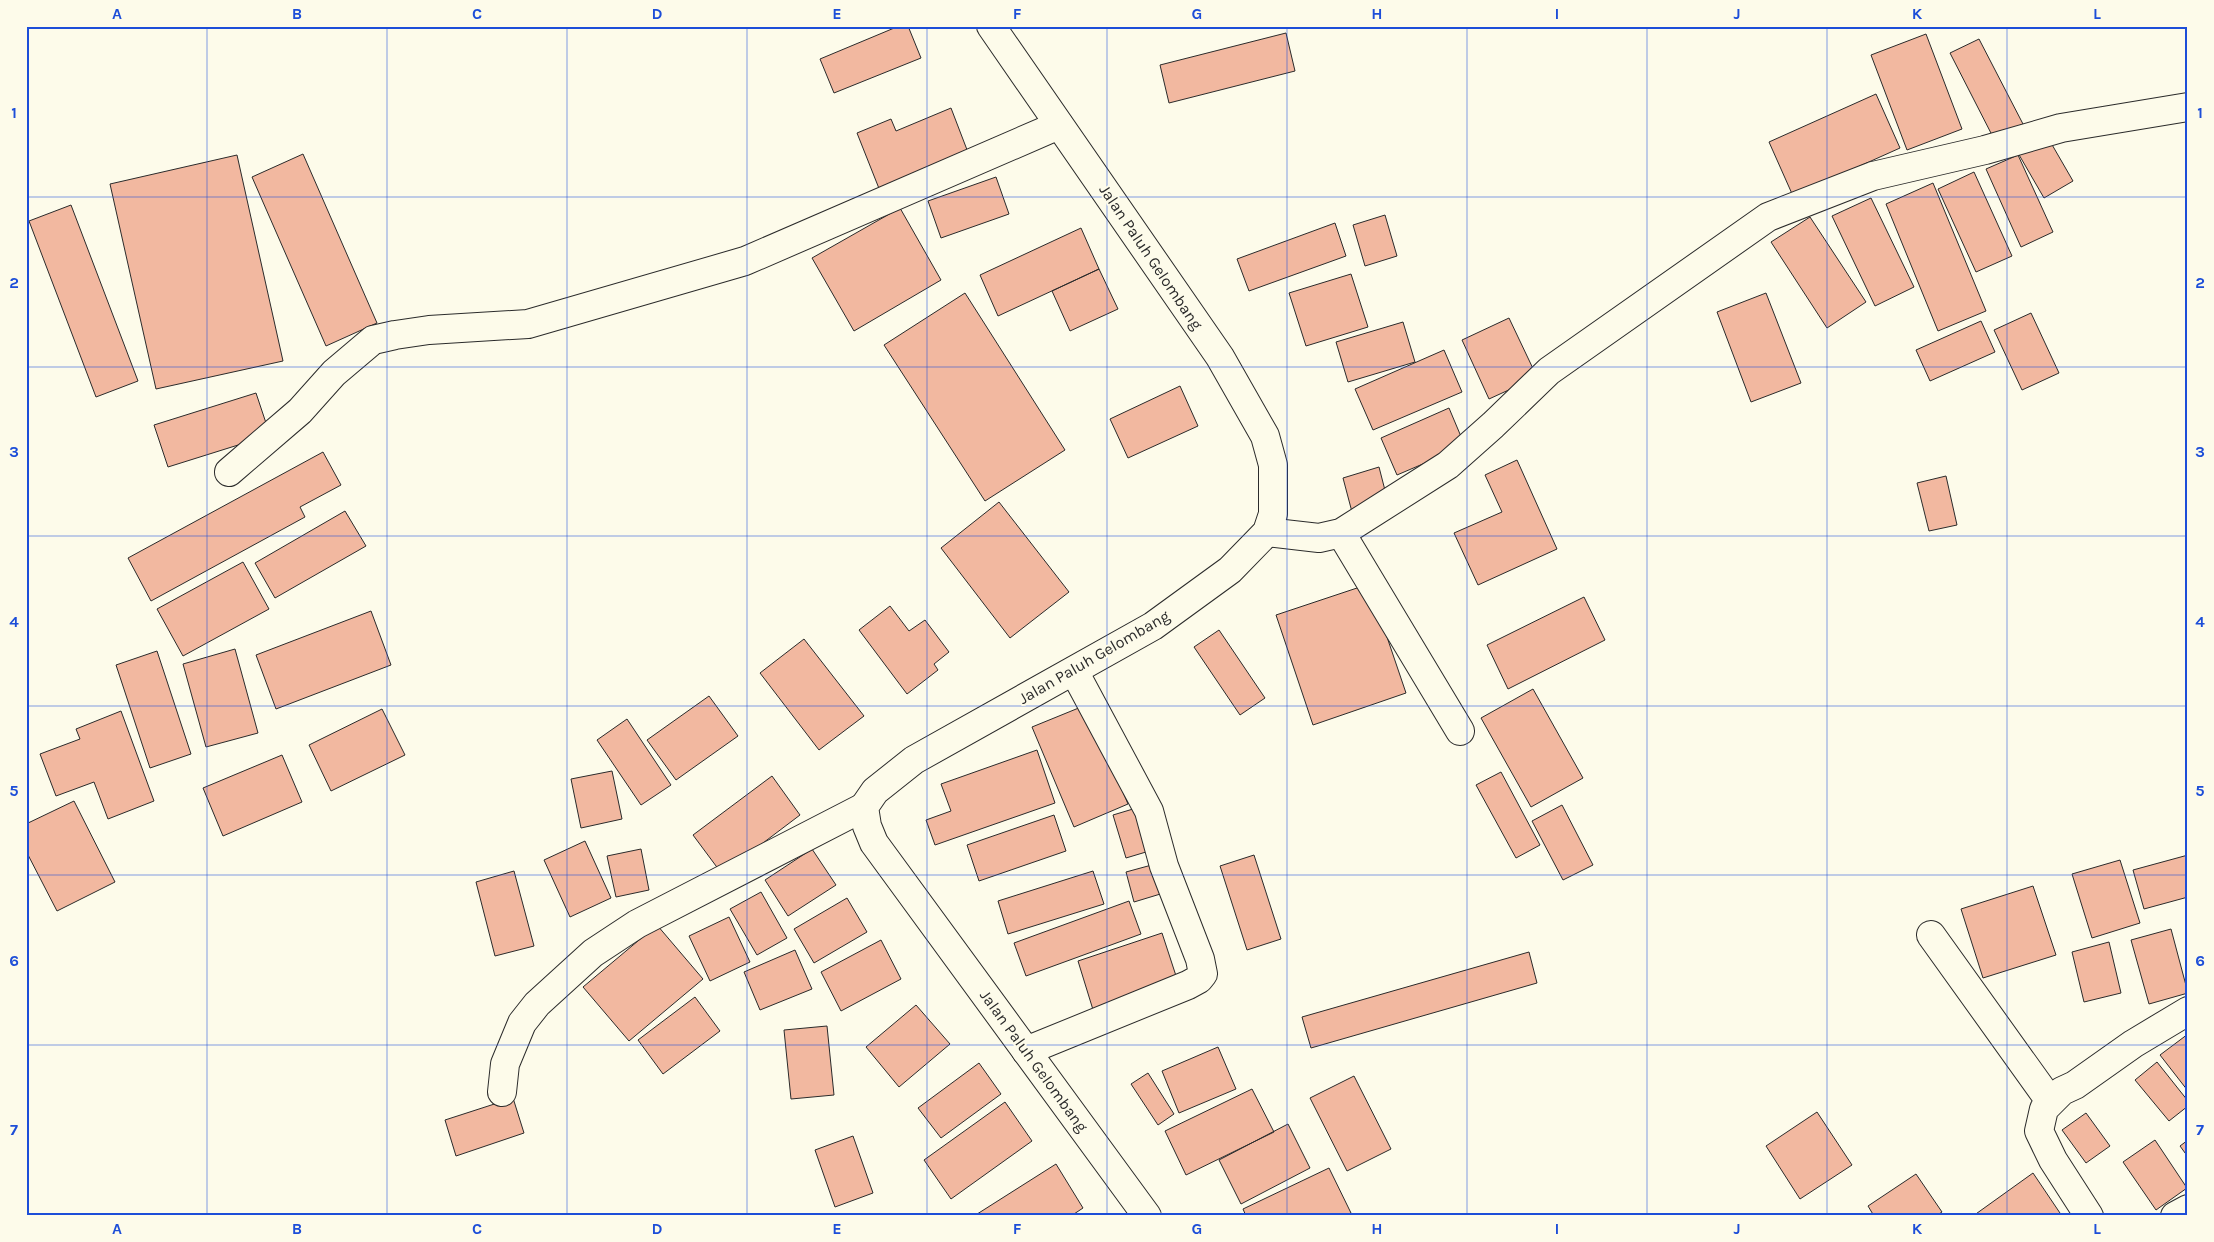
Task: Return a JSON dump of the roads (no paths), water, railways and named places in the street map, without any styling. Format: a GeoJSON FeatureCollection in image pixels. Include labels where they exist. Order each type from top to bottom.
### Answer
{"type":"FeatureCollection","features":[{"type":"Feature","properties":{"kind":"street","name":"Jalan Paluh Gelombang"},"geometry":{"type":"LineString","coordinates":[[990,26],[1220,357],[1265,436],[1273,465],[1274,493],[1272,514],[1267,532],[1230,570],[1153,626],[914,760],[875,791],[864,807],[867,826],[874,843],[1146,1216]]}},
{"type":"Feature","properties":{"kind":"street"},"geometry":{"type":"LineString","coordinates":[[1267,532],[1319,538],[1341,533],[1448,465],[1549,371],[1768,217],[1873,176],[1985,150],[2062,128],[2188,108]]}},
{"type":"Feature","properties":{"kind":"street"},"geometry":{"type":"LineString","coordinates":[[230,472],[300,411],[334,373],[373,340],[429,330],[528,324],[745,261],[1059,124]]}},
{"type":"Feature","properties":{"kind":"street"},"geometry":{"type":"LineString","coordinates":[[1341,533],[1460,732]]}},
{"type":"Feature","properties":{"kind":"street"},"geometry":{"type":"LineString","coordinates":[[1026,1051],[1188,985],[1199,979],[1203,974],[1200,959],[1164,866],[1149,811],[1074,671]]}},
{"type":"Feature","properties":{"kind":"street"},"geometry":{"type":"LineString","coordinates":[[502,1092],[505,1064],[522,1023],[536,1004],[593,953],[637,924],[864,807]]}},
{"type":"Feature","properties":{"kind":"street"},"geometry":{"type":"LineString","coordinates":[[1931,935],[2050,1101]]}},
{"type":"Feature","properties":{"kind":"street"},"geometry":{"type":"LineString","coordinates":[[2089,1216],[2053,1160],[2038,1131],[2041,1116],[2050,1101],[2062,1091],[2075,1085],[2133,1044],[2188,1011]]}},
{"type":"Feature","properties":{"kind":"street"},"geometry":{"type":"LineString","coordinates":[[2175,1216],[2188,1209]]}}]}
